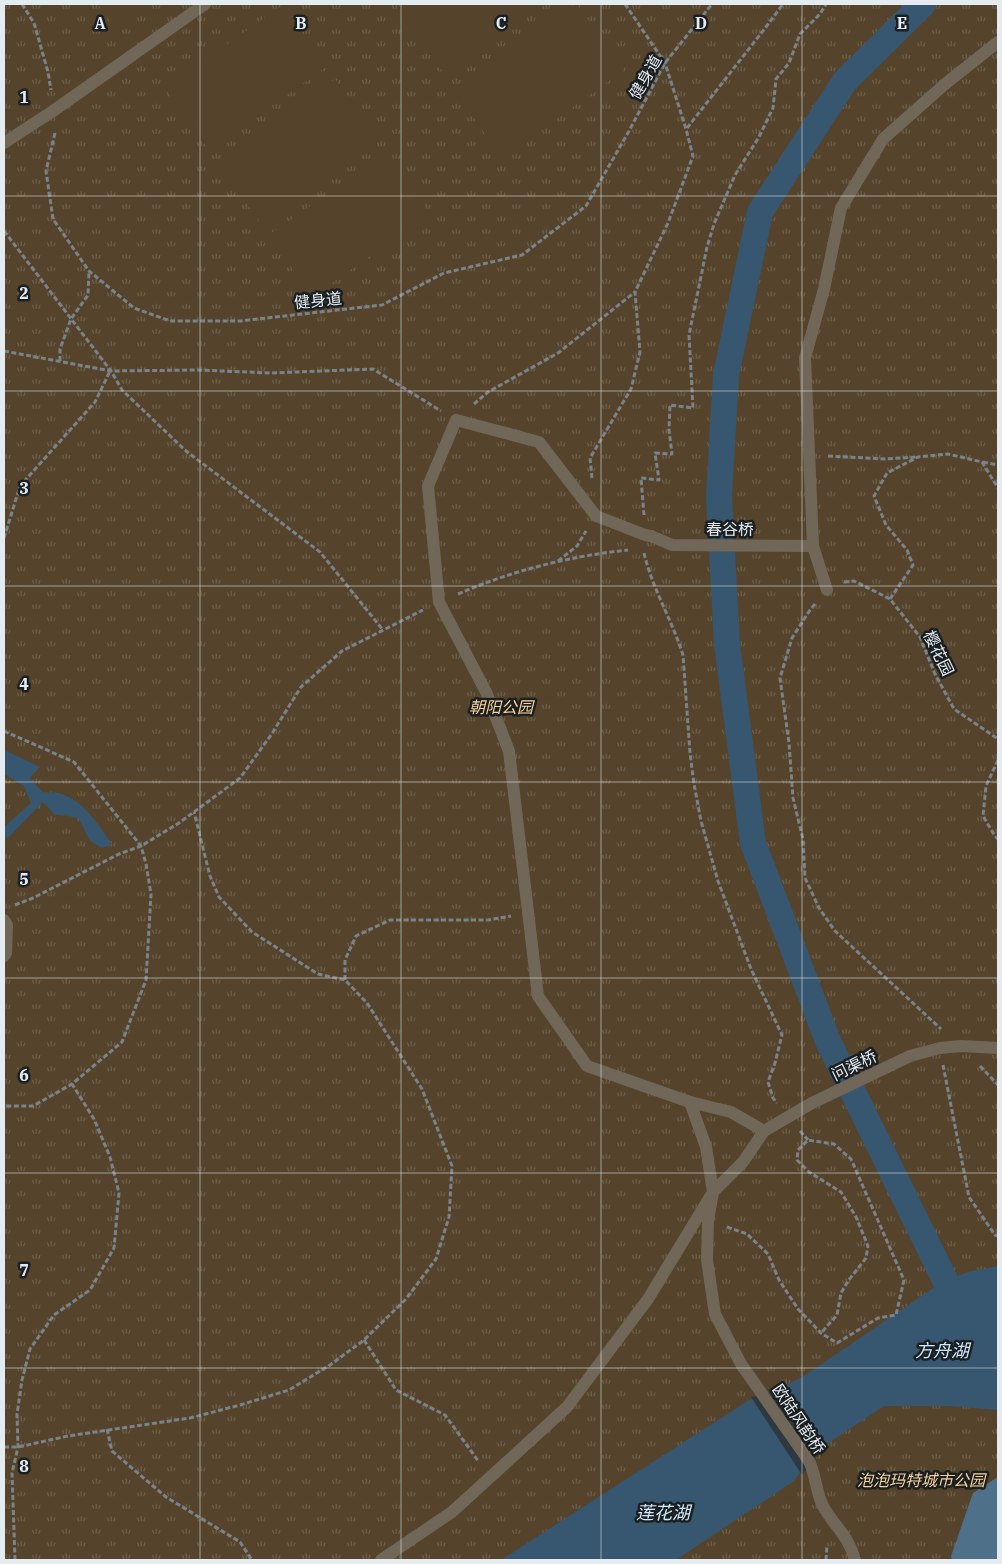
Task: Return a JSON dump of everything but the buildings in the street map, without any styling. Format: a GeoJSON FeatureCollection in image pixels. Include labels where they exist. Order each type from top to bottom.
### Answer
{"type":"FeatureCollection","features":[{"type":"Feature","properties":{"kind":"street"},"geometry":{"type":"LineString","coordinates":[[4,143],[53,111],[205,4]]}},
{"type":"Feature","properties":{"kind":"street"},"geometry":{"type":"LineString","coordinates":[[827,590],[813,546],[805,358],[824,289],[841,208],[883,139],[945,84],[998,42]]}},
{"type":"Feature","properties":{"kind":"street"},"geometry":{"type":"LineString","coordinates":[[381,1560],[452,1512],[567,1408],[648,1299],[713,1192],[743,1162],[764,1131],[731,1112],[690,1102],[587,1066],[538,996],[509,751],[486,692],[439,602],[428,486],[456,420],[539,442],[596,516]]}},
{"type":"Feature","properties":{"kind":"street","name":"春谷桥"},"geometry":{"type":"LineString","coordinates":[[596,516],[672,545],[813,546]]}},
{"type":"Feature","properties":{"kind":"street"},"geometry":{"type":"LineString","coordinates":[[4,920],[8,925],[6,953],[4,956]]}},
{"type":"Feature","properties":{"kind":"street","name":"问渠桥"},"geometry":{"type":"LineString","coordinates":[[764,1131],[812,1103],[910,1056],[940,1048],[960,1046],[998,1048]]}},
{"type":"Feature","properties":{"kind":"street","name":"欧陆风韵桥"},"geometry":{"type":"LineString","coordinates":[[690,1102],[706,1147],[713,1192],[708,1221],[707,1260],[715,1314],[741,1364],[809,1461],[814,1470],[822,1505],[852,1546],[855,1560]]}},
{"type":"Feature","properties":{"kind":"path","name":"健身道"},"geometry":{"type":"LineString","coordinates":[[22,4],[34,23],[48,72],[56,129],[46,171],[53,219],[89,270],[134,308],[170,321],[240,320],[382,305],[444,273],[522,255],[586,206],[629,132],[665,64],[712,4]]}},
{"type":"Feature","properties":{"kind":"path"},"geometry":{"type":"LineString","coordinates":[[4,351],[111,371],[198,370],[271,372],[373,369],[456,420],[488,392],[558,353],[635,292],[668,224],[693,156],[665,64],[625,4]]}},
{"type":"Feature","properties":{"kind":"path"},"geometry":{"type":"LineString","coordinates":[[686,129],[783,4]]}},
{"type":"Feature","properties":{"kind":"path"},"geometry":{"type":"LineString","coordinates":[[4,231],[111,371],[122,390],[186,451],[320,552],[383,630]]}},
{"type":"Feature","properties":{"kind":"path"},"geometry":{"type":"LineString","coordinates":[[60,361],[60,349],[71,319],[88,295],[89,270]]}},
{"type":"Feature","properties":{"kind":"path"},"geometry":{"type":"LineString","coordinates":[[558,561],[577,546],[596,516],[590,458],[631,389],[640,352],[635,292]]}},
{"type":"Feature","properties":{"kind":"path"},"geometry":{"type":"LineString","coordinates":[[4,538],[20,486],[95,402],[111,371]]}},
{"type":"Feature","properties":{"kind":"path"},"geometry":{"type":"LineString","coordinates":[[810,454],[885,459],[948,454],[998,465]]}},
{"type":"Feature","properties":{"kind":"path"},"geometry":{"type":"LineString","coordinates":[[890,600],[912,565],[907,550],[886,525],[874,496],[887,473],[918,457]]}},
{"type":"Feature","properties":{"kind":"path"},"geometry":{"type":"LineString","coordinates":[[982,462],[998,488]]}},
{"type":"Feature","properties":{"kind":"path"},"geometry":{"type":"LineString","coordinates":[[11,907],[33,898],[119,854],[141,846],[194,812],[240,778],[271,735],[301,687],[342,651],[439,602],[478,585],[558,561],[634,550]]}},
{"type":"Feature","properties":{"kind":"path","name":"樱花园"},"geometry":{"type":"LineString","coordinates":[[827,590],[842,582],[854,581],[890,600],[920,637],[935,674],[954,709],[998,739]]}},
{"type":"Feature","properties":{"kind":"path"},"geometry":{"type":"LineString","coordinates":[[827,590],[810,610],[792,638],[780,678],[789,743],[793,798],[802,839],[805,878],[819,908],[835,931],[960,1046],[998,1085]]}},
{"type":"Feature","properties":{"kind":"path"},"geometry":{"type":"LineString","coordinates":[[4,731],[74,762],[141,846],[151,894],[146,980],[122,1042],[72,1084],[33,1106],[4,1106]]}},
{"type":"Feature","properties":{"kind":"path"},"geometry":{"type":"LineString","coordinates":[[998,760],[986,786],[983,816],[998,839]]}},
{"type":"Feature","properties":{"kind":"path"},"geometry":{"type":"LineString","coordinates":[[4,1446],[18,1447],[107,1429],[190,1418],[289,1390],[330,1365],[364,1340],[406,1299],[436,1259],[448,1217],[452,1166],[422,1089],[368,1003],[345,980],[318,974],[252,932],[219,896],[210,876],[194,812]]}},
{"type":"Feature","properties":{"kind":"path"},"geometry":{"type":"LineString","coordinates":[[345,980],[345,960],[356,936],[390,920],[488,920],[529,913]]}},
{"type":"Feature","properties":{"kind":"path"},"geometry":{"type":"LineString","coordinates":[[940,1048],[969,1197],[995,1235],[998,1236]]}},
{"type":"Feature","properties":{"kind":"path"},"geometry":{"type":"LineString","coordinates":[[15,1560],[12,1473],[18,1447],[17,1414],[22,1380],[30,1348],[54,1316],[90,1290],[114,1248],[119,1194],[110,1157],[94,1119],[72,1084]]}},
{"type":"Feature","properties":{"kind":"path"},"geometry":{"type":"LineString","coordinates":[[708,1221],[747,1234],[768,1254],[779,1280],[798,1310],[822,1333],[837,1343],[878,1318],[896,1315],[904,1280],[851,1159],[834,1144],[808,1140],[798,1150],[796,1160],[809,1172],[841,1192],[856,1216],[868,1246],[866,1258],[841,1293],[837,1315],[822,1333]]}},
{"type":"Feature","properties":{"kind":"path"},"geometry":{"type":"LineString","coordinates":[[364,1340],[396,1390],[445,1415],[472,1454],[492,1476]]}},
{"type":"Feature","properties":{"kind":"path"},"geometry":{"type":"LineString","coordinates":[[107,1429],[112,1451],[166,1497],[240,1542],[252,1560]]}},
{"type":"Feature","properties":{"kind":"green space","name":"朝阳公园"},"geometry":{"type":"Polygon","coordinates":[[[4,4],[998,4],[998,1560],[4,1560],[4,4]]]}},
{"type":"Feature","properties":{"kind":"green space"},"geometry":{"type":"Polygon","coordinates":[[[98,4],[146,4],[114,27],[98,4]]]}},
{"type":"Feature","properties":{"kind":"green space"},"geometry":{"type":"Polygon","coordinates":[[[402,4],[545,4],[445,75],[397,8],[402,4]]]}},
{"type":"Feature","properties":{"kind":"green space"},"geometry":{"type":"Polygon","coordinates":[[[577,4],[624,70],[502,158],[454,90],[577,4]]]}},
{"type":"Feature","properties":{"kind":"green space"},"geometry":{"type":"Polygon","coordinates":[[[283,5],[326,67],[209,150],[165,88],[283,5]]]}},
{"type":"Feature","properties":{"kind":"green space"},"geometry":{"type":"Polygon","coordinates":[[[335,79],[379,141],[261,224],[218,162],[335,79]]]}},
{"type":"Feature","properties":{"kind":"green space"},"geometry":{"type":"Polygon","coordinates":[[[387,152],[430,214],[312,297],[269,235],[387,152]]]}},
{"type":"Feature","properties":{"kind":"water"},"geometry":{"type":"Polygon","coordinates":[[[4,750],[40,767],[30,778],[42,792],[60,793],[78,803],[97,822],[112,844],[102,848],[90,841],[79,819],[55,815],[43,802],[9,837],[4,838],[4,827],[31,803],[24,786],[4,775],[4,750]]]}},
{"type":"Feature","properties":{"kind":"water"},"geometry":{"type":"Polygon","coordinates":[[[998,1266],[998,1410],[951,1406],[884,1406],[821,1448],[794,1481],[676,1560],[501,1560],[749,1400],[765,1397],[807,1374],[945,1280],[972,1271],[998,1266]]]}},
{"type":"Feature","properties":{"kind":"pier"},"geometry":{"type":"Polygon","coordinates":[[[776,1388],[819,1454],[802,1475],[751,1397],[764,1395],[776,1388]]]}},
{"type":"Feature","properties":{"kind":"waterway"},"geometry":{"type":"LineString","coordinates":[[923,4],[845,81],[760,212],[726,375],[719,496],[727,644],[753,843],[828,1041],[945,1280]]}},
{"type":"Feature","properties":{"kind":"water label","name":"方舟湖"},"geometry":{"type":"Point","coordinates":[942,1350]}},
{"type":"Feature","properties":{"kind":"water label","name":"莲花湖"},"geometry":{"type":"Point","coordinates":[663,1512]}},
{"type":"Feature","properties":{"kind":"park label","name":"泡泡玛特城市公园"},"geometry":{"type":"Point","coordinates":[921,1480]}}]}
